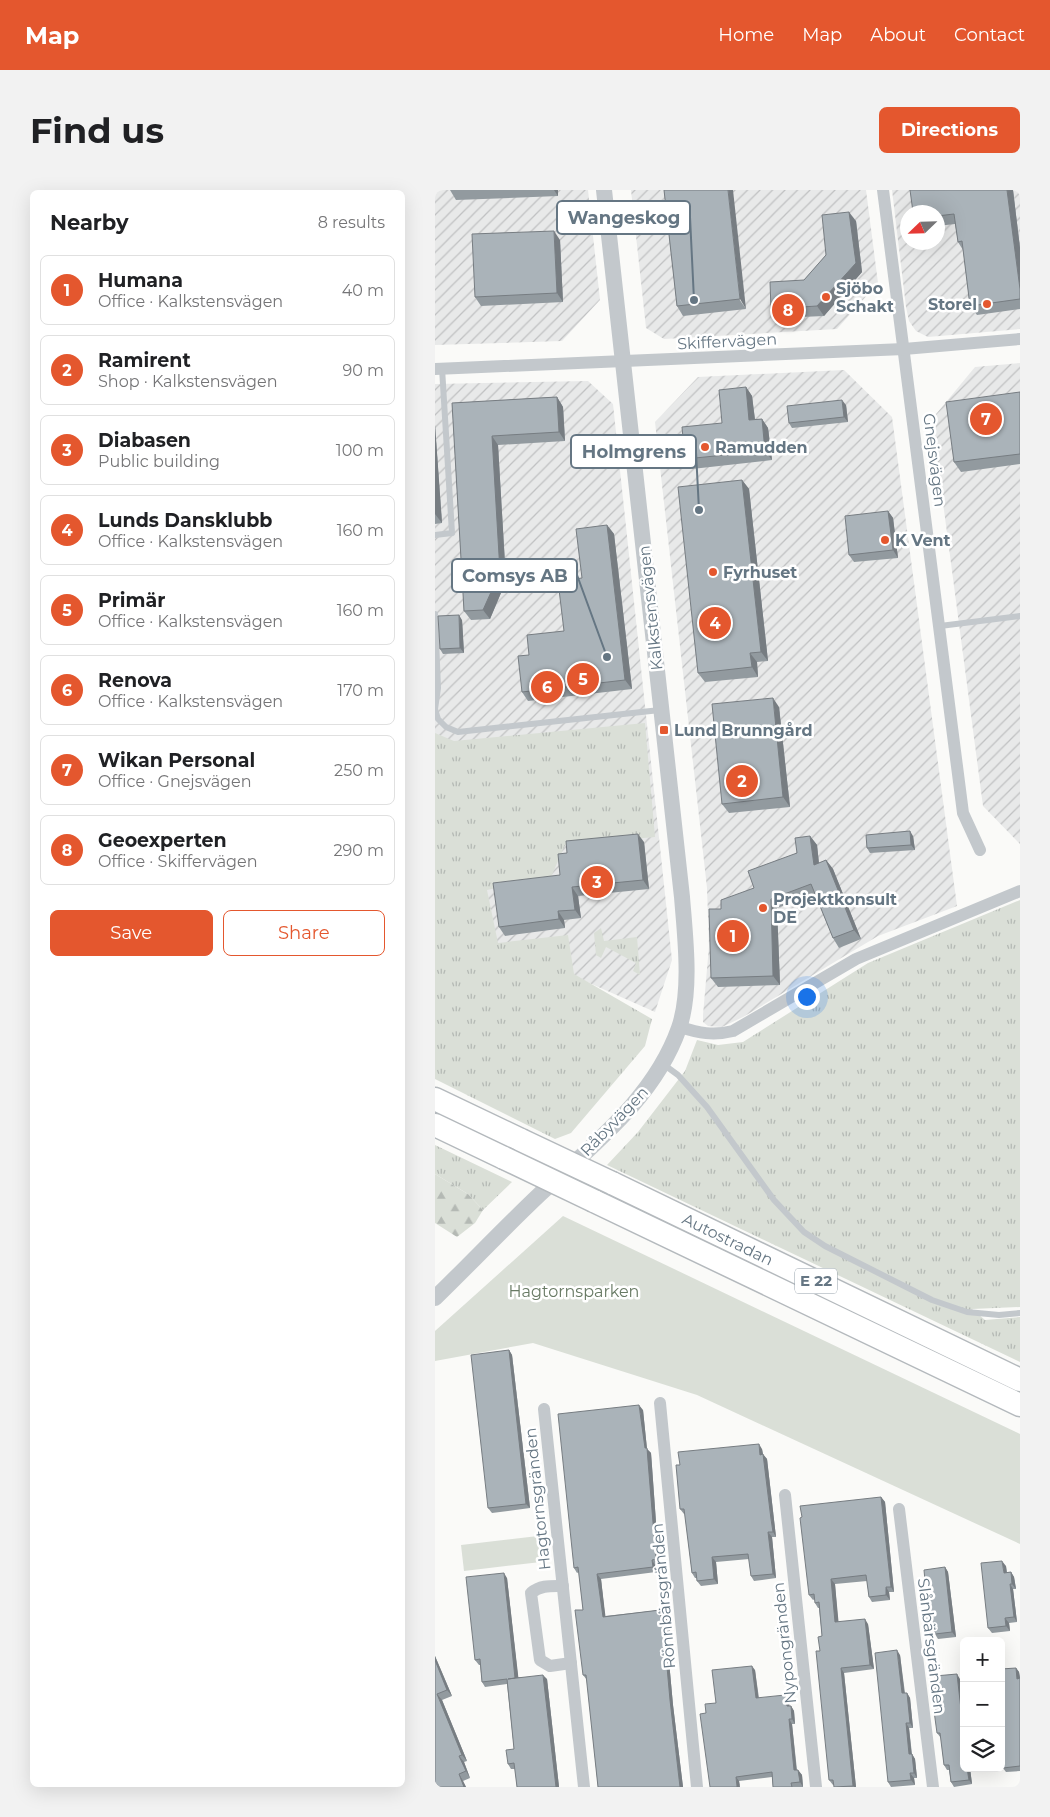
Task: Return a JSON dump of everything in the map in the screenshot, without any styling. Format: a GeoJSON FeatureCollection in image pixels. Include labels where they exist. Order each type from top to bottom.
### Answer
{"type":"FeatureCollection","features":[{"type":"Feature","properties":{"kind":"highway","name":"Autostradan"},"geometry":{"type":"LineString","coordinates":[[435,1099],[1020,1380]]}},
{"type":"Feature","properties":{"kind":"highway","name":"Autostradan"},"geometry":{"type":"LineString","coordinates":[[435,1126],[1020,1405]]}},
{"type":"Feature","properties":{"kind":"street","name":"Kalkstensvägen"},"geometry":{"type":"LineString","coordinates":[[604,190],[682,897],[686,948],[684,995],[679,1027]]}},
{"type":"Feature","properties":{"kind":"street","name":"Gnejsvägen"},"geometry":{"type":"LineString","coordinates":[[883,190],[963,813],[980,850]]}},
{"type":"Feature","properties":{"kind":"street","name":"Skiffervägen"},"geometry":{"type":"LineString","coordinates":[[439,369],[904,348],[1020,339]]}},
{"type":"Feature","properties":{"kind":"street"},"geometry":{"type":"LineString","coordinates":[[679,1027],[707,1035],[718,1035],[733,1031],[855,959],[1020,891]]}},
{"type":"Feature","properties":{"kind":"street","name":"Råbyvägen"},"geometry":{"type":"LineString","coordinates":[[435,1298],[522,1211],[629,1110],[649,1087],[679,1027]]}},
{"type":"Feature","properties":{"kind":"street","name":"Rönnbärsgränden"},"geometry":{"type":"LineString","coordinates":[[660,1403],[697,1787]]}},
{"type":"Feature","properties":{"kind":"street","name":"Hagtornsgränden"},"geometry":{"type":"LineString","coordinates":[[544,1409],[584,1787]]}},
{"type":"Feature","properties":{"kind":"street","name":"Nypongränden"},"geometry":{"type":"LineString","coordinates":[[785,1495],[816,1787]]}},
{"type":"Feature","properties":{"kind":"street","name":"Slånbärsgränden"},"geometry":{"type":"LineString","coordinates":[[899,1509],[933,1787]]}},
{"type":"Feature","properties":{"kind":"street","name":"Hagtornsgränden"},"geometry":{"type":"LineString","coordinates":[[563,1586],[545,1586],[531,1593],[540,1660],[550,1666],[571,1664]]}},
{"type":"Feature","properties":{"kind":"lane"},"geometry":{"type":"LineString","coordinates":[[435,535],[452,533],[439,369]]}},
{"type":"Feature","properties":{"kind":"lane"},"geometry":{"type":"LineString","coordinates":[[435,614],[438,688],[435,709],[438,719],[446,727],[458,732],[661,710]]}},
{"type":"Feature","properties":{"kind":"lane"},"geometry":{"type":"LineString","coordinates":[[939,626],[1020,616]]}},
{"type":"Feature","properties":{"kind":"lane"},"geometry":{"type":"LineString","coordinates":[[662,1063],[678,1075],[707,1107],[774,1200],[804,1232],[825,1246],[933,1300],[967,1312],[999,1315],[1020,1313]]}},
{"type":"Feature","properties":{"kind":"shaded area"},"geometry":{"type":"Polygon","coordinates":[[[435,190],[588,190],[600,300],[562,341],[435,345],[435,190]]]}},
{"type":"Feature","properties":{"kind":"shaded area"},"geometry":{"type":"Polygon","coordinates":[[[631,190],[866,190],[878,283],[837,329],[664,339],[646,328],[631,190]]]}},
{"type":"Feature","properties":{"kind":"shaded area"},"geometry":{"type":"Polygon","coordinates":[[[892,190],[1020,190],[1020,329],[928,337],[916,331],[909,321],[892,190]]]}},
{"type":"Feature","properties":{"kind":"shaded area"},"geometry":{"type":"Polygon","coordinates":[[[1020,363],[1020,844],[983,806],[932,419],[975,367],[1020,363]]]}},
{"type":"Feature","properties":{"kind":"shaded area"},"geometry":{"type":"Polygon","coordinates":[[[844,370],[892,417],[957,906],[878,936],[743,1017],[722,1027],[708,1026],[703,1022],[709,946],[707,888],[655,422],[698,377],[844,370]]]}},
{"type":"Feature","properties":{"kind":"shaded area"},"geometry":{"type":"Polygon","coordinates":[[[588,381],[613,404],[672,960],[655,1012],[519,952],[435,920],[435,384],[588,381]]]}},
{"type":"Feature","properties":{"kind":"green space"},"geometry":{"type":"Polygon","coordinates":[[[645,723],[655,837],[565,845],[551,877],[487,890],[498,943],[568,935],[574,974],[652,1019],[645,1046],[571,1133],[555,1139],[435,1079],[435,733],[454,741],[645,723]]]}},
{"type":"Feature","properties":{"kind":"green space"},"geometry":{"type":"Polygon","coordinates":[[[1020,900],[1020,1307],[972,1309],[985,1320],[1020,1317],[1020,1362],[607,1165],[638,1132],[685,1071],[697,1040],[718,1045],[743,1042],[868,963],[1020,900]]]}},
{"type":"Feature","properties":{"kind":"green space"},"geometry":{"type":"Polygon","coordinates":[[[601,928],[604,941],[637,937],[640,975],[633,971],[636,963],[606,947],[601,958],[596,955],[594,933],[601,928]]]}},
{"type":"Feature","properties":{"kind":"green space"},"geometry":{"type":"Polygon","coordinates":[[[435,1145],[512,1182],[483,1210],[468,1194],[435,1174],[435,1145]]]}},
{"type":"Feature","properties":{"kind":"green space"},"geometry":{"type":"Polygon","coordinates":[[[435,1174],[468,1194],[483,1210],[475,1223],[457,1237],[435,1223],[435,1174]]]}},
{"type":"Feature","properties":{"kind":"green space","name":"Hagtornsparken"},"geometry":{"type":"Polygon","coordinates":[[[563,1216],[1020,1434],[1020,1544],[697,1395],[533,1343],[435,1361],[435,1331],[563,1216]]]}},
{"type":"Feature","properties":{"kind":"green space"},"geometry":{"type":"Polygon","coordinates":[[[538,1536],[541,1562],[464,1571],[461,1545],[538,1536]]]}},
{"type":"Feature","properties":{"kind":"building"},"geometry":{"type":"Polygon","coordinates":[[[664,190],[728,190],[740,299],[677,306],[664,190]]]}},
{"type":"Feature","properties":{"kind":"building"},"geometry":{"type":"Polygon","coordinates":[[[910,190],[1007,190],[1020,299],[970,306],[962,241],[958,242],[954,214],[945,215],[945,205],[912,205],[910,190]]]}},
{"type":"Feature","properties":{"kind":"building"},"geometry":{"type":"Polygon","coordinates":[[[849,212],[856,263],[817,306],[771,309],[770,282],[804,280],[826,255],[822,215],[849,212]]]}},
{"type":"Feature","properties":{"kind":"building"},"geometry":{"type":"Polygon","coordinates":[[[554,231],[557,293],[475,297],[472,234],[554,231]]]}},
{"type":"Feature","properties":{"kind":"building"},"geometry":{"type":"Polygon","coordinates":[[[746,387],[749,420],[762,419],[765,451],[685,459],[682,427],[722,423],[719,390],[746,387]]]}},
{"type":"Feature","properties":{"kind":"building"},"geometry":{"type":"Polygon","coordinates":[[[1020,392],[1020,454],[954,462],[946,402],[1020,392]]]}},
{"type":"Feature","properties":{"kind":"building"},"geometry":{"type":"Polygon","coordinates":[[[557,397],[559,432],[492,436],[500,572],[483,610],[464,611],[452,403],[557,397]]]}},
{"type":"Feature","properties":{"kind":"building"},"geometry":{"type":"Polygon","coordinates":[[[842,400],[844,417],[789,423],[787,406],[842,400]]]}},
{"type":"Feature","properties":{"kind":"building"},"geometry":{"type":"Polygon","coordinates":[[[742,480],[761,652],[750,653],[752,667],[698,673],[678,487],[742,480]]]}},
{"type":"Feature","properties":{"kind":"building"},"geometry":{"type":"Polygon","coordinates":[[[888,511],[893,550],[849,555],[845,516],[888,511]]]}},
{"type":"Feature","properties":{"kind":"building"},"geometry":{"type":"Polygon","coordinates":[[[607,525],[625,680],[522,692],[518,656],[529,655],[527,635],[564,631],[558,581],[582,578],[576,529],[607,525]]]}},
{"type":"Feature","properties":{"kind":"building"},"geometry":{"type":"Polygon","coordinates":[[[459,615],[460,648],[440,649],[438,616],[459,615]]]}},
{"type":"Feature","properties":{"kind":"building"},"geometry":{"type":"Polygon","coordinates":[[[773,698],[783,797],[722,804],[712,704],[773,698]]]}},
{"type":"Feature","properties":{"kind":"building"},"geometry":{"type":"Polygon","coordinates":[[[910,831],[911,845],[867,848],[866,835],[910,831]]]}},
{"type":"Feature","properties":{"kind":"building"},"geometry":{"type":"Polygon","coordinates":[[[638,834],[643,880],[572,887],[575,910],[558,911],[559,919],[499,927],[493,883],[560,875],[558,854],[567,853],[566,841],[638,834]]]}},
{"type":"Feature","properties":{"kind":"building"},"geometry":{"type":"Polygon","coordinates":[[[810,836],[814,865],[826,860],[854,930],[833,938],[811,884],[771,899],[773,976],[711,978],[709,909],[721,909],[721,900],[754,888],[748,871],[797,853],[795,838],[810,836]]]}},
{"type":"Feature","properties":{"kind":"building"},"geometry":{"type":"Polygon","coordinates":[[[509,1350],[526,1504],[488,1508],[471,1355],[509,1350]]]}},
{"type":"Feature","properties":{"kind":"building"},"geometry":{"type":"Polygon","coordinates":[[[639,1405],[645,1448],[647,1448],[656,1559],[652,1560],[653,1567],[597,1574],[603,1617],[660,1610],[661,1617],[665,1617],[667,1634],[664,1634],[680,1787],[598,1787],[586,1675],[583,1675],[575,1610],[583,1610],[578,1567],[574,1568],[558,1414],[639,1405]]]}},
{"type":"Feature","properties":{"kind":"building"},"geometry":{"type":"Polygon","coordinates":[[[759,1444],[760,1455],[763,1454],[773,1532],[768,1532],[773,1574],[751,1576],[748,1554],[712,1557],[714,1579],[697,1581],[696,1572],[692,1573],[684,1509],[680,1509],[676,1465],[680,1465],[678,1452],[759,1444]]]}},
{"type":"Feature","properties":{"kind":"building"},"geometry":{"type":"Polygon","coordinates":[[[881,1497],[891,1587],[886,1587],[886,1595],[869,1597],[866,1575],[831,1579],[835,1622],[865,1619],[870,1665],[841,1668],[853,1786],[834,1787],[833,1780],[829,1780],[816,1651],[820,1651],[818,1637],[822,1636],[819,1602],[815,1603],[814,1594],[809,1595],[800,1506],[881,1497]]]}},
{"type":"Feature","properties":{"kind":"building"},"geometry":{"type":"Polygon","coordinates":[[[1002,1561],[1004,1573],[1011,1572],[1012,1584],[1010,1584],[1014,1617],[1005,1618],[1006,1626],[988,1628],[981,1563],[1002,1561]]]}},
{"type":"Feature","properties":{"kind":"building"},"geometry":{"type":"Polygon","coordinates":[[[945,1567],[952,1632],[935,1634],[934,1626],[925,1627],[924,1614],[928,1613],[924,1570],[945,1567]]]}},
{"type":"Feature","properties":{"kind":"building"},"geometry":{"type":"Polygon","coordinates":[[[504,1573],[515,1678],[508,1679],[543,1675],[556,1787],[517,1787],[514,1763],[508,1764],[506,1750],[514,1749],[507,1679],[482,1682],[480,1659],[475,1660],[466,1577],[504,1573]]]}},
{"type":"Feature","properties":{"kind":"building"},"geometry":{"type":"Polygon","coordinates":[[[897,1650],[902,1693],[907,1693],[910,1723],[906,1723],[909,1754],[912,1754],[914,1773],[910,1773],[911,1780],[888,1782],[875,1653],[897,1650]]]}},
{"type":"Feature","properties":{"kind":"building"},"geometry":{"type":"Polygon","coordinates":[[[435,1660],[447,1690],[437,1694],[462,1755],[459,1756],[466,1771],[459,1774],[464,1787],[435,1787],[435,1660]]]}},
{"type":"Feature","properties":{"kind":"building"},"geometry":{"type":"Polygon","coordinates":[[[752,1666],[756,1698],[785,1695],[787,1706],[791,1706],[792,1719],[789,1719],[794,1770],[798,1770],[800,1782],[791,1783],[792,1787],[773,1787],[772,1772],[736,1777],[737,1787],[710,1787],[700,1714],[706,1713],[705,1704],[716,1703],[712,1670],[752,1666]]]}},
{"type":"Feature","properties":{"kind":"building"},"geometry":{"type":"Polygon","coordinates":[[[1016,1668],[1017,1679],[1020,1678],[1020,1766],[1005,1768],[1005,1682],[1005,1669],[1016,1668]]]}},
{"type":"Feature","properties":{"kind":"building"},"geometry":{"type":"Polygon","coordinates":[[[957,1674],[960,1701],[960,1772],[968,1772],[969,1780],[951,1782],[949,1765],[944,1765],[940,1733],[937,1733],[934,1711],[936,1711],[935,1676],[957,1674]]]}},
{"type":"Feature","properties":{"kind":"place","name":"Sjöbo Schakt"},"geometry":{"type":"Point","coordinates":[826,297]}},
{"type":"Feature","properties":{"kind":"place","name":"Wangeskog"},"geometry":{"type":"Point","coordinates":[694,300]}},
{"type":"Feature","properties":{"kind":"place","name":"Storel"},"geometry":{"type":"Point","coordinates":[987,304]}},
{"type":"Feature","properties":{"kind":"place","name":"Geoexperten"},"geometry":{"type":"Point","coordinates":[788,310]}},
{"type":"Feature","properties":{"kind":"place","name":"Wikan Personal"},"geometry":{"type":"Point","coordinates":[986,419]}},
{"type":"Feature","properties":{"kind":"place","name":"Ramudden"},"geometry":{"type":"Point","coordinates":[705,447]}},
{"type":"Feature","properties":{"kind":"place","name":"Holmgrens"},"geometry":{"type":"Point","coordinates":[699,510]}},
{"type":"Feature","properties":{"kind":"place","name":"K Vent"},"geometry":{"type":"Point","coordinates":[885,540]}},
{"type":"Feature","properties":{"kind":"place","name":"Fyrhuset"},"geometry":{"type":"Point","coordinates":[713,572]}},
{"type":"Feature","properties":{"kind":"place","name":"Lunds Dansklubb"},"geometry":{"type":"Point","coordinates":[715,623]}},
{"type":"Feature","properties":{"kind":"place","name":"Comsys AB"},"geometry":{"type":"Point","coordinates":[607,657]}},
{"type":"Feature","properties":{"kind":"place","name":"Primär"},"geometry":{"type":"Point","coordinates":[583,679]}},
{"type":"Feature","properties":{"kind":"place","name":"Renova"},"geometry":{"type":"Point","coordinates":[547,687]}},
{"type":"Feature","properties":{"kind":"place","name":"Lund Brunngård"},"geometry":{"type":"Point","coordinates":[664,730]}},
{"type":"Feature","properties":{"kind":"place","name":"Ramirent"},"geometry":{"type":"Point","coordinates":[742,781]}},
{"type":"Feature","properties":{"kind":"place","name":"Diabasen"},"geometry":{"type":"Point","coordinates":[597,882]}},
{"type":"Feature","properties":{"kind":"place","name":"Projektkonsult DE"},"geometry":{"type":"Point","coordinates":[763,908]}},
{"type":"Feature","properties":{"kind":"place","name":"Humana"},"geometry":{"type":"Point","coordinates":[733,936]}}]}
